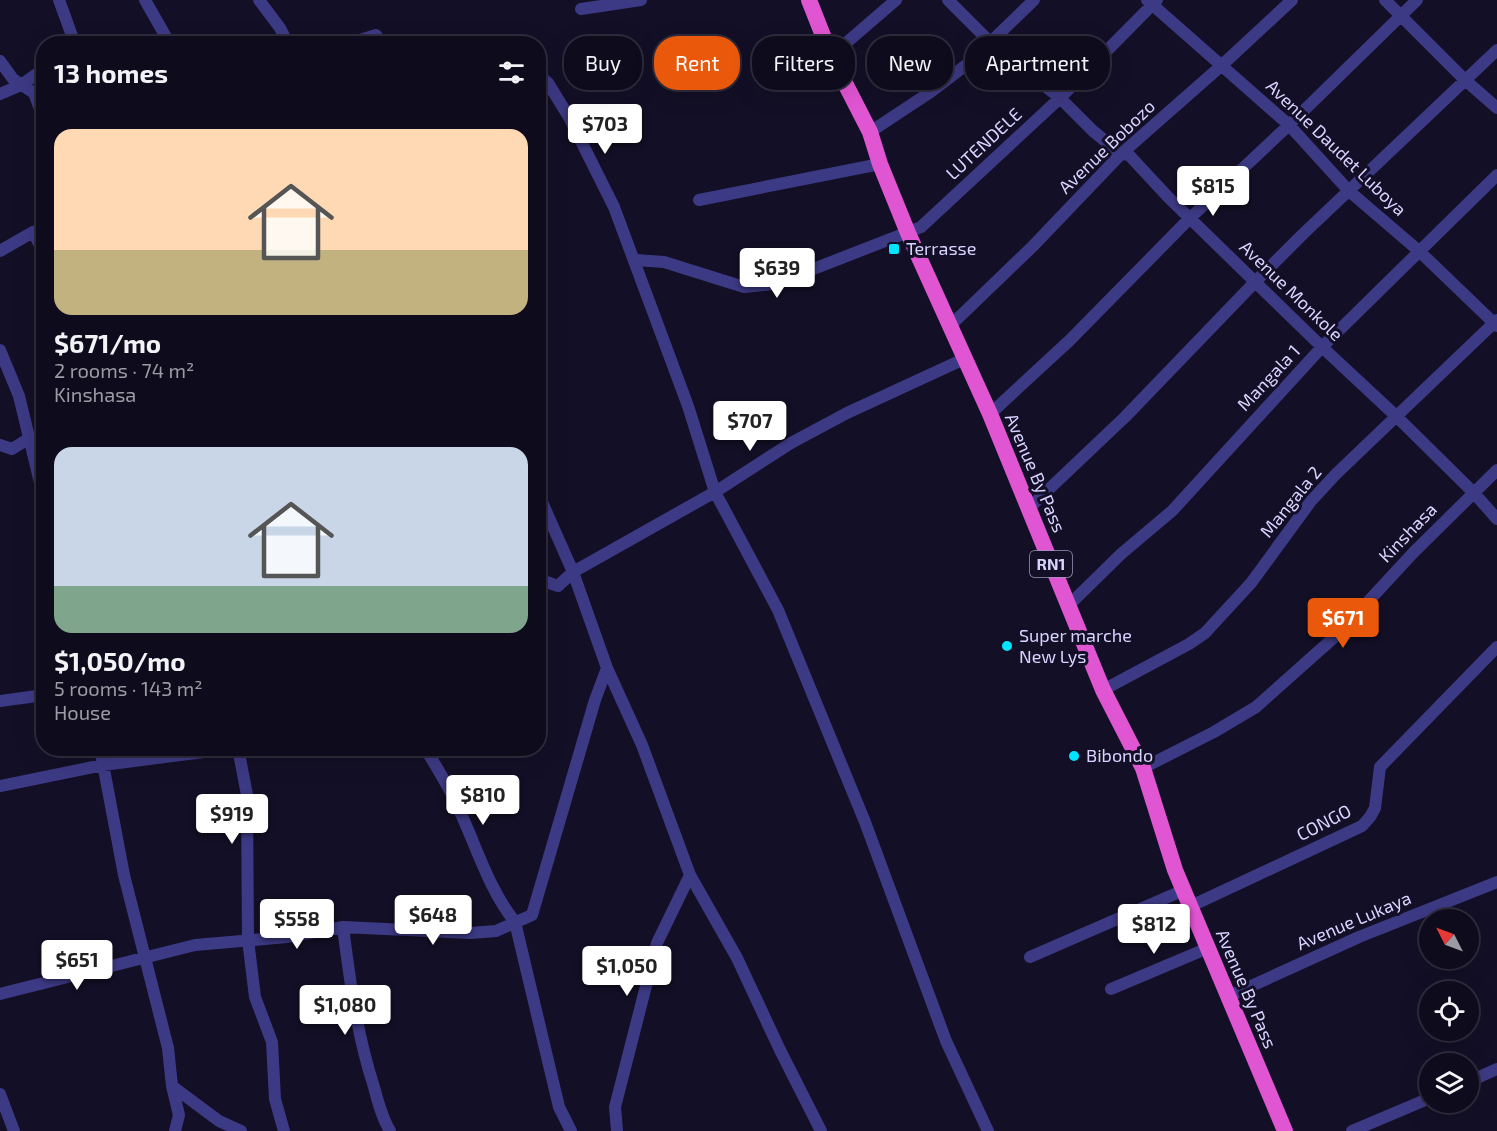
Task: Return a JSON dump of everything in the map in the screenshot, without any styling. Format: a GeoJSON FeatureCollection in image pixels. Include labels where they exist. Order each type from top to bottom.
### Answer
{"type":"FeatureCollection","features":[{"type":"Feature","properties":{"kind":"highway","name":"Avenue By Pass"},"geometry":{"type":"LineString","coordinates":[[809,0],[823,36]]}},
{"type":"Feature","properties":{"kind":"highway","name":"Avenue By Pass"},"geometry":{"type":"LineString","coordinates":[[848,90],[870,132],[880,164],[908,233],[990,414],[1103,690],[1143,768],[1175,870],[1285,1131]]}},
{"type":"Feature","properties":{"kind":"street"},"geometry":{"type":"LineString","coordinates":[[59,0],[72,36]]}},
{"type":"Feature","properties":{"kind":"street"},"geometry":{"type":"LineString","coordinates":[[145,0],[165,36]]}},
{"type":"Feature","properties":{"kind":"street"},"geometry":{"type":"LineString","coordinates":[[259,0],[284,36]]}},
{"type":"Feature","properties":{"kind":"street"},"geometry":{"type":"LineString","coordinates":[[581,9],[641,0]]}},
{"type":"Feature","properties":{"kind":"street"},"geometry":{"type":"LineString","coordinates":[[854,36],[896,0]]}},
{"type":"Feature","properties":{"kind":"street","name":"Avenue Monkole"},"geometry":{"type":"LineString","coordinates":[[948,0],[984,36]]}},
{"type":"Feature","properties":{"kind":"street"},"geometry":{"type":"LineString","coordinates":[[996,36],[1034,0]]}},
{"type":"Feature","properties":{"kind":"street","name":"Avenue Bobozo"},"geometry":{"type":"LineString","coordinates":[[951,325],[1033,246],[1121,154],[1292,0]]}},
{"type":"Feature","properties":{"kind":"street"},"geometry":{"type":"LineString","coordinates":[[1385,0],[1465,80],[1497,108]]}},
{"type":"Feature","properties":{"kind":"street"},"geometry":{"type":"LineString","coordinates":[[990,414],[1070,340],[1190,218],[1289,126],[1417,0]]}},
{"type":"Feature","properties":{"kind":"street","name":"Avenue Daudet Luboya"},"geometry":{"type":"LineString","coordinates":[[1152,2],[1289,126],[1349,191],[1419,251],[1496,323]]}},
{"type":"Feature","properties":{"kind":"street","name":"LUTENDELE"},"geometry":{"type":"LineString","coordinates":[[636,260],[664,262],[744,287],[775,284],[921,227],[1060,98],[1152,2]]}},
{"type":"Feature","properties":{"kind":"street"},"geometry":{"type":"LineString","coordinates":[[1029,508],[1125,417],[1256,281],[1497,50]]}},
{"type":"Feature","properties":{"kind":"street"},"geometry":{"type":"LineString","coordinates":[[0,61],[14,79],[34,93],[36,98]]}},
{"type":"Feature","properties":{"kind":"street"},"geometry":{"type":"LineString","coordinates":[[870,132],[965,67]]}},
{"type":"Feature","properties":{"kind":"street"},"geometry":{"type":"LineString","coordinates":[[0,94],[21,85],[36,75]]}},
{"type":"Feature","properties":{"kind":"street"},"geometry":{"type":"LineString","coordinates":[[546,81],[569,117],[614,207],[636,260],[688,406],[715,492],[778,610],[866,822],[946,1041],[988,1131]]}},
{"type":"Feature","properties":{"kind":"street","name":"Avenue Monkole"},"geometry":{"type":"LineString","coordinates":[[1050,90],[1093,131],[1121,154],[1129,155],[1190,218],[1474,493],[1497,519]]}},
{"type":"Feature","properties":{"kind":"street"},"geometry":{"type":"LineString","coordinates":[[699,200],[880,164]]}},
{"type":"Feature","properties":{"kind":"street","name":"Mangala 1"},"geometry":{"type":"LineString","coordinates":[[1068,606],[1121,554],[1172,511],[1322,347],[1497,175]]}},
{"type":"Feature","properties":{"kind":"street"},"geometry":{"type":"LineString","coordinates":[[1,248],[36,232]]}},
{"type":"Feature","properties":{"kind":"street","name":"Mangala 2"},"geometry":{"type":"LineString","coordinates":[[1103,690],[1190,644],[1205,633],[1251,583],[1311,501],[1396,416],[1496,323]]}},
{"type":"Feature","properties":{"kind":"street"},"geometry":{"type":"LineString","coordinates":[[0,350],[19,396],[36,469]]}},
{"type":"Feature","properties":{"kind":"street"},"geometry":{"type":"LineString","coordinates":[[546,582],[558,586],[573,572],[715,492],[791,443],[847,413],[964,359]]}},
{"type":"Feature","properties":{"kind":"street"},"geometry":{"type":"LineString","coordinates":[[0,445],[12,449],[28,439]]}},
{"type":"Feature","properties":{"kind":"street","name":"Kinshasa"},"geometry":{"type":"LineString","coordinates":[[1143,768],[1214,732],[1256,707],[1339,633],[1413,553],[1497,470]]}},
{"type":"Feature","properties":{"kind":"street"},"geometry":{"type":"LineString","coordinates":[[546,511],[573,572],[607,668],[642,746],[690,875],[737,958],[821,1131]]}},
{"type":"Feature","properties":{"kind":"street","name":"CONGO"},"geometry":{"type":"LineString","coordinates":[[1191,906],[1362,826],[1375,808],[1380,767],[1497,647]]}},
{"type":"Feature","properties":{"kind":"street"},"geometry":{"type":"LineString","coordinates":[[0,994],[195,945],[287,937],[343,927],[470,933],[496,931],[532,915],[595,700],[607,668]]}},
{"type":"Feature","properties":{"kind":"street"},"geometry":{"type":"LineString","coordinates":[[0,700],[36,696]]}},
{"type":"Feature","properties":{"kind":"street"},"geometry":{"type":"LineString","coordinates":[[102,756],[124,875],[168,1048],[172,1086],[179,1115],[175,1131]]}},
{"type":"Feature","properties":{"kind":"street"},"geometry":{"type":"LineString","coordinates":[[0,786],[104,765],[174,756]]}},
{"type":"Feature","properties":{"kind":"street"},"geometry":{"type":"LineString","coordinates":[[239,756],[247,795],[248,940],[255,997],[272,1042],[275,1099],[284,1131]]}},
{"type":"Feature","properties":{"kind":"street"},"geometry":{"type":"LineString","coordinates":[[429,756],[454,800],[491,884],[505,909],[516,922],[559,1107],[571,1131]]}},
{"type":"Feature","properties":{"kind":"street"},"geometry":{"type":"LineString","coordinates":[[617,1131],[615,1107],[657,943],[690,875]]}},
{"type":"Feature","properties":{"kind":"street","name":"Avenue Lukaya"},"geometry":{"type":"LineString","coordinates":[[1227,997],[1359,937],[1497,882]]}},
{"type":"Feature","properties":{"kind":"street"},"geometry":{"type":"LineString","coordinates":[[1030,957],[1184,890]]}},
{"type":"Feature","properties":{"kind":"street"},"geometry":{"type":"LineString","coordinates":[[343,927],[357,1023],[368,1070],[379,1106],[390,1131]]}},
{"type":"Feature","properties":{"kind":"street"},"geometry":{"type":"LineString","coordinates":[[1111,989],[1208,948]]}},
{"type":"Feature","properties":{"kind":"street"},"geometry":{"type":"LineString","coordinates":[[1479,1077],[1497,1069]]}},
{"type":"Feature","properties":{"kind":"street"},"geometry":{"type":"LineString","coordinates":[[172,1086],[219,1121],[241,1131]]}},
{"type":"Feature","properties":{"kind":"street"},"geometry":{"type":"LineString","coordinates":[[0,1094],[14,1131]]}},
{"type":"Feature","properties":{"kind":"street"},"geometry":{"type":"LineString","coordinates":[[1352,1131],[1419,1103]]}},
{"type":"Feature","properties":{"kind":"place","name":"Terrasse"},"geometry":{"type":"Point","coordinates":[894,249]}},
{"type":"Feature","properties":{"kind":"place","name":"Super marche New Lys"},"geometry":{"type":"Point","coordinates":[1007,646]}},
{"type":"Feature","properties":{"kind":"place","name":"Bibondo"},"geometry":{"type":"Point","coordinates":[1074,756]}}]}
